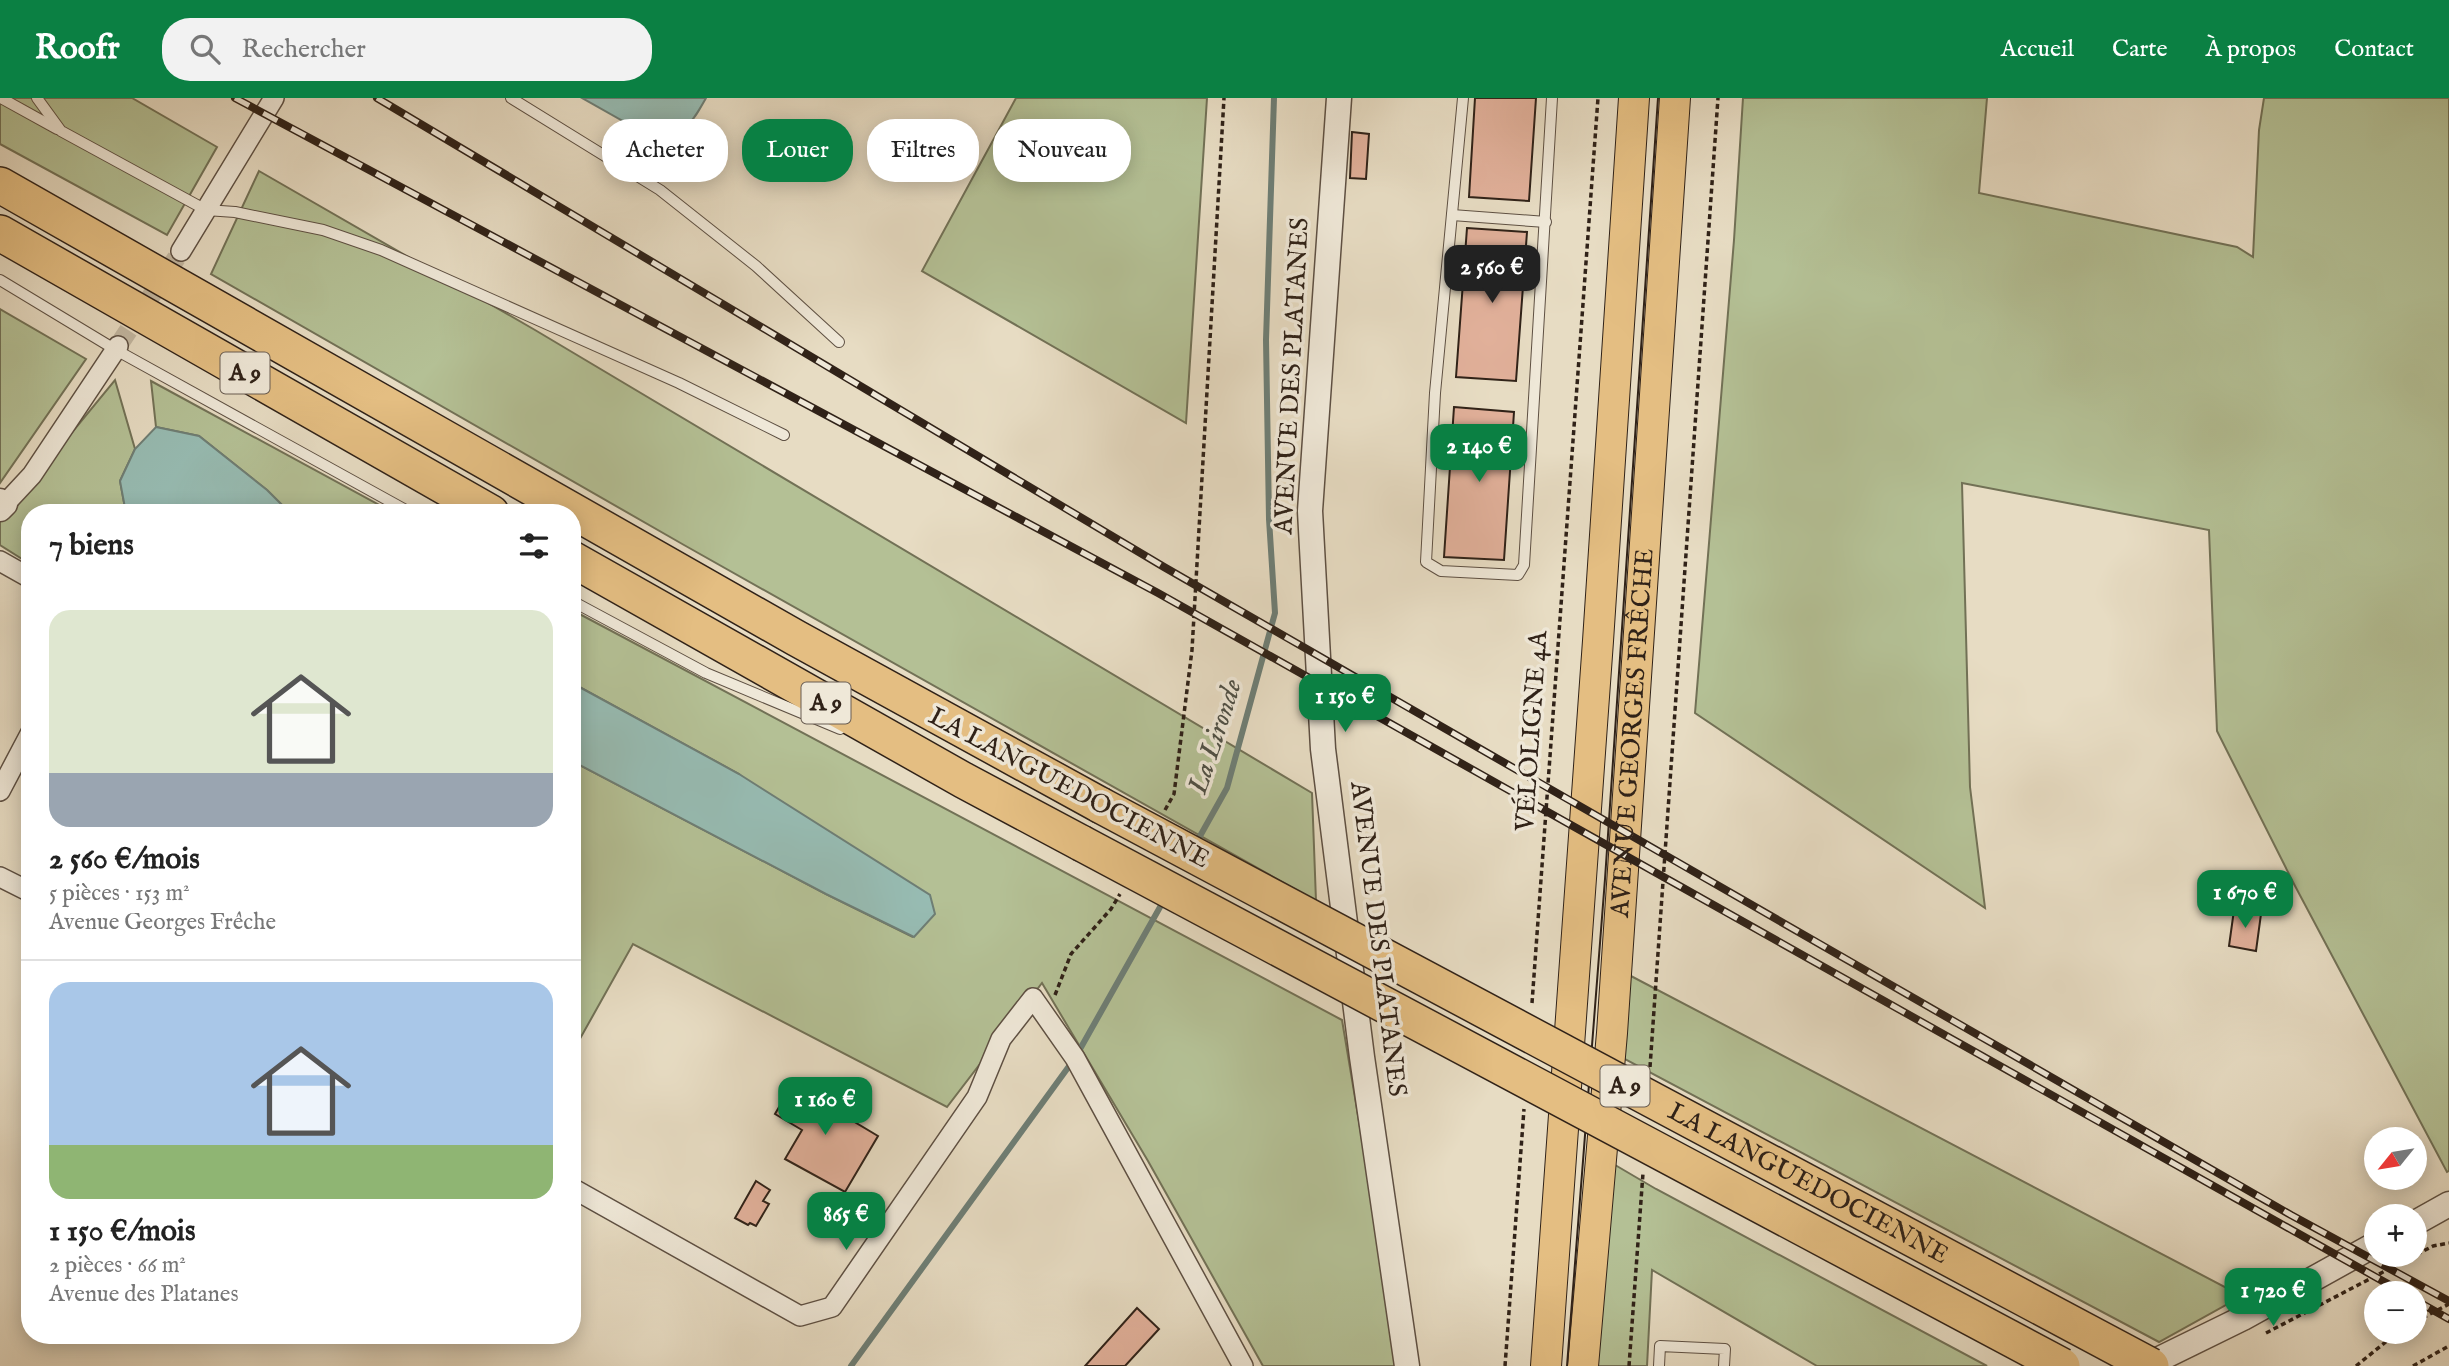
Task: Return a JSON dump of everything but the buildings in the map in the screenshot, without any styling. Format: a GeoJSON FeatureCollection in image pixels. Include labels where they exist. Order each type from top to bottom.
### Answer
{"type":"FeatureCollection","features":[{"type":"Feature","properties":{"kind":"highway","name":"LA LANGUEDOCIENNE"},"geometry":{"type":"LineString","coordinates":[[0,185],[561,504]]}},
{"type":"Feature","properties":{"kind":"highway","name":"A 9"},"geometry":{"type":"LineString","coordinates":[[0,233],[475,504]]}},
{"type":"Feature","properties":{"kind":"highway","name":"LA LANGUEDOCIENNE"},"geometry":{"type":"LineString","coordinates":[[581,516],[796,638],[1100,805],[2151,1366]]}},
{"type":"Feature","properties":{"kind":"highway","name":"LA LANGUEDOCIENNE"},"geometry":{"type":"LineString","coordinates":[[581,564],[963,780],[2062,1366]]}},
{"type":"Feature","properties":{"kind":"main road","name":"AVENUE GEORGES FRÊCHE"},"geometry":{"type":"LineString","coordinates":[[1546,1366],[1634,98]]}},
{"type":"Feature","properties":{"kind":"main road","name":"AVENUE GEORGES FRÊCHE"},"geometry":{"type":"LineString","coordinates":[[1583,1366],[1612,1033],[1675,98]]}},
{"type":"Feature","properties":{"kind":"street"},"geometry":{"type":"LineString","coordinates":[[181,251],[274,98]]}},
{"type":"Feature","properties":{"kind":"street","name":"AVENUE DES PLATANES"},"geometry":{"type":"LineString","coordinates":[[1339,98],[1311,511],[1322,736],[1362,1057],[1407,1366]]}},
{"type":"Feature","properties":{"kind":"street"},"geometry":{"type":"LineString","coordinates":[[2,505],[32,475],[117,348]]}},
{"type":"Feature","properties":{"kind":"street"},"geometry":{"type":"LineString","coordinates":[[0,561],[21,573]]}},
{"type":"Feature","properties":{"kind":"street"},"geometry":{"type":"LineString","coordinates":[[0,791],[21,751]]}},
{"type":"Feature","properties":{"kind":"street"},"geometry":{"type":"LineString","coordinates":[[0,877],[21,888]]}},
{"type":"Feature","properties":{"kind":"street"},"geometry":{"type":"LineString","coordinates":[[581,1193],[800,1316],[832,1307],[977,1097],[1001,1039],[1032,998],[1076,1058],[1243,1366]]}},
{"type":"Feature","properties":{"kind":"street"},"geometry":{"type":"LineString","coordinates":[[2427,1216],[2449,1204]]}},
{"type":"Feature","properties":{"kind":"street"},"geometry":{"type":"LineString","coordinates":[[2145,1366],[2243,1318],[2364,1251]]}},
{"type":"Feature","properties":{"kind":"lane"},"geometry":{"type":"LineString","coordinates":[[1,98],[206,210],[235,212],[323,230],[382,250],[680,383],[784,435]]}},
{"type":"Feature","properties":{"kind":"lane"},"geometry":{"type":"LineString","coordinates":[[37,98],[61,131]]}},
{"type":"Feature","properties":{"kind":"lane"},"geometry":{"type":"LineString","coordinates":[[511,98],[660,190],[756,266],[839,342]]}},
{"type":"Feature","properties":{"kind":"lane"},"geometry":{"type":"LineString","coordinates":[[1462,98],[1435,393],[1426,562],[1441,571],[1518,575],[1524,565],[1552,98]]}},
{"type":"Feature","properties":{"kind":"lane"},"geometry":{"type":"LineString","coordinates":[[1452,215],[1546,222]]}},
{"type":"Feature","properties":{"kind":"lane"},"geometry":{"type":"LineString","coordinates":[[0,280],[395,504]]}},
{"type":"Feature","properties":{"kind":"lane"},"geometry":{"type":"LineString","coordinates":[[581,606],[706,673],[848,732]]}},
{"type":"Feature","properties":{"kind":"lane"},"geometry":{"type":"LineString","coordinates":[[873,743],[963,780]]}},
{"type":"Feature","properties":{"kind":"lane"},"geometry":{"type":"LineString","coordinates":[[1659,1366],[1660,1346],[1725,1349],[1724,1366]]}},
{"type":"Feature","properties":{"kind":"path"},"geometry":{"type":"LineString","coordinates":[[1162,817],[1174,794],[1192,650],[1224,98]]}},
{"type":"Feature","properties":{"kind":"path","name":"VÉLOLIGNE 4A"},"geometry":{"type":"LineString","coordinates":[[1531,1004],[1598,98]]}},
{"type":"Feature","properties":{"kind":"path"},"geometry":{"type":"LineString","coordinates":[[1650,1073],[1718,98]]}},
{"type":"Feature","properties":{"kind":"path"},"geometry":{"type":"LineString","coordinates":[[1047,1017],[1070,954],[1111,909],[1124,886]]}},
{"type":"Feature","properties":{"kind":"path"},"geometry":{"type":"LineString","coordinates":[[1505,1366],[1524,1101]]}},
{"type":"Feature","properties":{"kind":"path"},"geometry":{"type":"LineString","coordinates":[[1629,1366],[1643,1171]]}},
{"type":"Feature","properties":{"kind":"path"},"geometry":{"type":"LineString","coordinates":[[2258,1337],[2433,1245],[2449,1243]]}},
{"type":"Feature","properties":{"kind":"path"},"geometry":{"type":"LineString","coordinates":[[2427,1316],[2449,1304]]}},
{"type":"Feature","properties":{"kind":"path"},"geometry":{"type":"LineString","coordinates":[[2356,1366],[2383,1344]]}},
{"type":"Feature","properties":{"kind":"path"},"geometry":{"type":"LineString","coordinates":[[2413,1366],[2447,1347]]}},
{"type":"Feature","properties":{"kind":"green space"},"geometry":{"type":"Polygon","coordinates":[[[0,98],[132,98],[217,147],[167,235],[0,144],[0,98]]]}},
{"type":"Feature","properties":{"kind":"green space"},"geometry":{"type":"Polygon","coordinates":[[[1016,98],[1207,98],[1186,423],[922,271],[970,182],[979,182],[979,166],[993,140],[993,182],[1131,182],[1131,119],[1005,119],[1016,98]]]}},
{"type":"Feature","properties":{"kind":"green space"},"geometry":{"type":"Polygon","coordinates":[[[1743,98],[1987,98],[1979,193],[2237,247],[2253,257],[2259,130],[2264,98],[2449,98],[2449,1171],[2447,1172],[2427,1134],[2427,1127],[2423,1127],[2294,884],[2217,731],[2209,530],[1962,483],[1970,787],[1985,908],[1695,713],[1743,98]]]}},
{"type":"Feature","properties":{"kind":"green space"},"geometry":{"type":"Polygon","coordinates":[[[259,171],[535,330],[1312,793],[1316,901],[684,545],[211,274],[259,171]]]}},
{"type":"Feature","properties":{"kind":"green space"},"geometry":{"type":"Polygon","coordinates":[[[0,309],[86,359],[0,483],[0,309]]]}},
{"type":"Feature","properties":{"kind":"green space"},"geometry":{"type":"Polygon","coordinates":[[[115,380],[135,449],[120,481],[124,504],[21,504],[21,558],[0,545],[0,520],[115,380]]]}},
{"type":"Feature","properties":{"kind":"green space"},"geometry":{"type":"Polygon","coordinates":[[[151,381],[377,504],[281,504],[199,436],[156,427],[151,381]]]}},
{"type":"Feature","properties":{"kind":"green space"},"geometry":{"type":"Polygon","coordinates":[[[581,615],[1342,1020],[1400,1366],[1263,1366],[1148,1161],[1042,983],[947,1107],[633,944],[581,1037],[581,766],[913,937],[739,774],[581,688],[581,615]]]}},
{"type":"Feature","properties":{"kind":"green space"},"geometry":{"type":"Polygon","coordinates":[[[1629,975],[2242,1296],[2159,1342],[1619,1056],[1629,975]]]}},
{"type":"Feature","properties":{"kind":"green space"},"geometry":{"type":"Polygon","coordinates":[[[1610,1162],[1987,1366],[1817,1366],[1652,1270],[1647,1366],[1591,1366],[1610,1162]]]}},
{"type":"Feature","properties":{"kind":"water"},"geometry":{"type":"Polygon","coordinates":[[[582,98],[706,98],[693,119],[619,119],[582,98]]]}},
{"type":"Feature","properties":{"kind":"water"},"geometry":{"type":"Polygon","coordinates":[[[156,427],[199,436],[281,504],[124,504],[120,481],[135,449],[156,427]]]}},
{"type":"Feature","properties":{"kind":"water"},"geometry":{"type":"Polygon","coordinates":[[[581,688],[739,774],[930,895],[935,914],[914,937],[581,766],[581,688]]]}},
{"type":"Feature","properties":{"kind":"waterway","name":"La Lironde"},"geometry":{"type":"LineString","coordinates":[[1195,845],[1227,788],[1275,613],[1269,519],[1266,340],[1274,98]]}},
{"type":"Feature","properties":{"kind":"waterway","name":"La Lironde"},"geometry":{"type":"LineString","coordinates":[[851,1366],[1075,1058],[1164,900]]}},
{"type":"Feature","properties":{"kind":"tunnel"},"geometry":{"type":"LineString","coordinates":[[118,346],[181,251]]}},
{"type":"Feature","properties":{"kind":"tram line"},"geometry":{"type":"LineString","coordinates":[[1567,1366],[1605,879],[1658,98]]}},
{"type":"Feature","properties":{"kind":"railway"},"geometry":{"type":"LineString","coordinates":[[235,98],[1158,593],[2383,1281]]}},
{"type":"Feature","properties":{"kind":"railway"},"geometry":{"type":"LineString","coordinates":[[377,98],[1164,567],[2291,1215],[2449,1301]]}},
{"type":"Feature","properties":{"kind":"railway"},"geometry":{"type":"LineString","coordinates":[[2427,1307],[2449,1319]]}}]}
